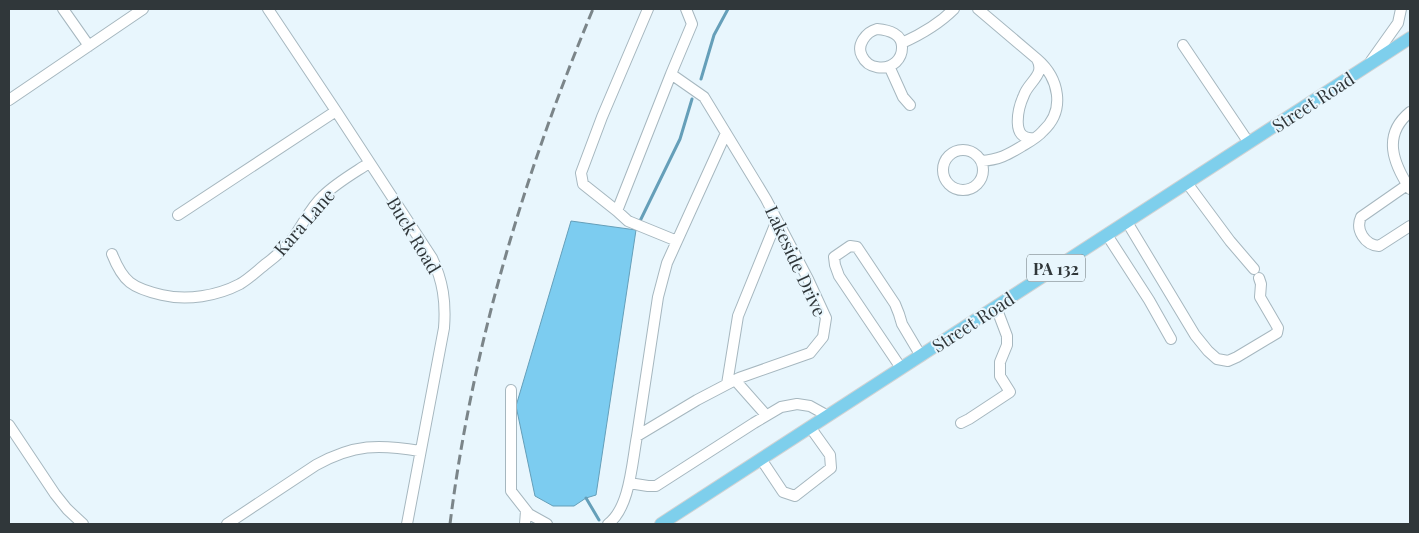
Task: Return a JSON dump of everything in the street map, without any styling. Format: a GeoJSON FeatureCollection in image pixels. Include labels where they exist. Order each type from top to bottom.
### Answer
{"type":"FeatureCollection","features":[{"type":"Feature","properties":{"kind":"main road","name":"Street Road"},"geometry":{"type":"LineString","coordinates":[[661,524],[1410,38]]}},
{"type":"Feature","properties":{"kind":"street"},"geometry":{"type":"LineString","coordinates":[[63,9],[89,46]]}},
{"type":"Feature","properties":{"kind":"street"},"geometry":{"type":"LineString","coordinates":[[9,100],[143,9]]}},
{"type":"Feature","properties":{"kind":"street","name":"Buck Road"},"geometry":{"type":"LineString","coordinates":[[268,9],[432,258],[440,278],[445,299],[444,328],[407,524]]}},
{"type":"Feature","properties":{"kind":"street"},"geometry":{"type":"LineString","coordinates":[[648,9],[602,117],[581,173],[583,184],[628,221],[677,241]]}},
{"type":"Feature","properties":{"kind":"street"},"geometry":{"type":"LineString","coordinates":[[617,211],[674,77],[692,24],[686,9]]}},
{"type":"Feature","properties":{"kind":"street"},"geometry":{"type":"LineString","coordinates":[[902,43],[922,34],[954,9]]}},
{"type":"Feature","properties":{"kind":"street"},"geometry":{"type":"LineString","coordinates":[[978,9],[1045,66],[1056,87],[1057,97],[1055,114],[1044,131],[1005,157],[981,161]]}},
{"type":"Feature","properties":{"kind":"street"},"geometry":{"type":"LineString","coordinates":[[1366,67],[1398,23],[1401,9]]}},
{"type":"Feature","properties":{"kind":"street"},"geometry":{"type":"LineString","coordinates":[[877,29],[886,30],[893,32],[899,37],[902,43],[900,57],[889,66],[881,68],[874,66],[867,62],[861,54],[863,40],[871,31],[877,29]]}},
{"type":"Feature","properties":{"kind":"street"},"geometry":{"type":"LineString","coordinates":[[1183,45],[1249,143]]}},
{"type":"Feature","properties":{"kind":"street"},"geometry":{"type":"LineString","coordinates":[[1034,138],[1023,137],[1019,132],[1018,113],[1024,95],[1037,76],[1039,70],[1037,59]]}},
{"type":"Feature","properties":{"kind":"street"},"geometry":{"type":"LineString","coordinates":[[889,66],[903,97],[910,105]]}},
{"type":"Feature","properties":{"kind":"street","name":"Lakeside Drive"},"geometry":{"type":"LineString","coordinates":[[637,436],[731,382],[810,353],[823,337],[826,318],[766,199],[704,97],[674,77]]}},
{"type":"Feature","properties":{"kind":"street"},"geometry":{"type":"LineString","coordinates":[[178,214],[336,111]]}},
{"type":"Feature","properties":{"kind":"street"},"geometry":{"type":"LineString","coordinates":[[1410,112],[1401,121],[1395,133],[1393,143],[1393,155],[1396,166],[1409,187],[1361,217],[1358,222],[1359,228],[1367,242],[1373,246],[1379,246],[1410,226]]}},
{"type":"Feature","properties":{"kind":"street"},"geometry":{"type":"LineString","coordinates":[[608,524],[614,520],[622,508],[629,483],[658,297],[667,263],[726,133]]}},
{"type":"Feature","properties":{"kind":"street","name":"Kara Lane"},"geometry":{"type":"LineString","coordinates":[[112,254],[119,272],[126,280],[136,287],[149,292],[179,298],[202,296],[226,290],[252,276],[279,253],[292,239],[322,196],[369,162]]}},
{"type":"Feature","properties":{"kind":"street"},"geometry":{"type":"LineString","coordinates":[[1127,222],[1195,335],[1208,351],[1218,359],[1228,361],[1277,333],[1278,328],[1260,297],[1261,284],[1256,274],[1187,183]]}},
{"type":"Feature","properties":{"kind":"street"},"geometry":{"type":"LineString","coordinates":[[766,416],[731,382],[738,316],[777,220]]}},
{"type":"Feature","properties":{"kind":"street"},"geometry":{"type":"LineString","coordinates":[[1107,235],[1149,300],[1171,339]]}},
{"type":"Feature","properties":{"kind":"street"},"geometry":{"type":"LineString","coordinates":[[902,368],[839,276],[834,257],[850,246],[857,247],[895,304],[902,324],[921,356]]}},
{"type":"Feature","properties":{"kind":"street"},"geometry":{"type":"LineString","coordinates":[[961,424],[1010,392],[1000,376],[1000,362],[1007,345],[1007,336],[996,307]]}},
{"type":"Feature","properties":{"kind":"street"},"geometry":{"type":"LineString","coordinates":[[511,390],[511,491],[529,514],[547,524]]}},
{"type":"Feature","properties":{"kind":"street"},"geometry":{"type":"LineString","coordinates":[[629,483],[656,486],[781,407],[797,404],[810,406],[828,416]]}},
{"type":"Feature","properties":{"kind":"street"},"geometry":{"type":"LineString","coordinates":[[9,424],[55,494],[83,524]]}},
{"type":"Feature","properties":{"kind":"street"},"geometry":{"type":"LineString","coordinates":[[761,459],[783,492],[796,496],[831,468],[830,455],[810,427]]}},
{"type":"Feature","properties":{"kind":"street"},"geometry":{"type":"LineString","coordinates":[[228,524],[330,457],[361,447],[394,447],[420,451]]}},
{"type":"Feature","properties":{"kind":"street"},"geometry":{"type":"LineString","coordinates":[[526,511],[526,524]]}},
{"type":"Feature","properties":{"kind":"water"},"geometry":{"type":"Polygon","coordinates":[[[571,221],[636,230],[596,495],[586,498],[574,506],[553,506],[535,496],[516,406],[571,221]]]}},
{"type":"Feature","properties":{"kind":"waterway"},"geometry":{"type":"LineString","coordinates":[[701,79],[714,35],[728,9]]}},
{"type":"Feature","properties":{"kind":"waterway"},"geometry":{"type":"LineString","coordinates":[[640,221],[680,139],[692,99]]}},
{"type":"Feature","properties":{"kind":"waterway"},"geometry":{"type":"LineString","coordinates":[[586,498],[599,520]]}},
{"type":"Feature","properties":{"kind":"railway"},"geometry":{"type":"LineString","coordinates":[[450,524],[472,392],[504,262],[545,134],[593,9]]}}]}
